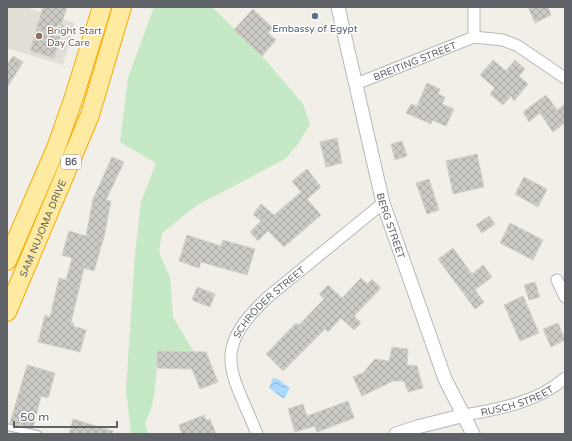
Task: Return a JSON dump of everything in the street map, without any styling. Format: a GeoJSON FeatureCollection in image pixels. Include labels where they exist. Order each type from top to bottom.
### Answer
{"type":"FeatureCollection","features":[{"type":"Feature","properties":{"kind":"highway","name":"SAM NUJOMA DRIVE"},"geometry":{"type":"LineString","coordinates":[[7,261],[56,148],[102,7]]}},
{"type":"Feature","properties":{"kind":"highway","name":"SAM NUJOMA DRIVE"},"geometry":{"type":"LineString","coordinates":[[7,312],[90,115],[122,7]]}},
{"type":"Feature","properties":{"kind":"street","name":"BERG STREET"},"geometry":{"type":"LineString","coordinates":[[338,7],[384,203],[445,379],[465,415],[473,434]]}},
{"type":"Feature","properties":{"kind":"street"},"geometry":{"type":"LineString","coordinates":[[474,7],[474,37]]}},
{"type":"Feature","properties":{"kind":"street","name":"BREITING STREET"},"geometry":{"type":"LineString","coordinates":[[356,84],[474,37],[503,40],[518,46],[565,78]]}},
{"type":"Feature","properties":{"kind":"street","name":"SCHRÖDER STREET"},"geometry":{"type":"LineString","coordinates":[[257,434],[232,374],[230,352],[234,338],[252,312],[268,297],[384,203]]}},
{"type":"Feature","properties":{"kind":"street"},"geometry":{"type":"LineString","coordinates":[[557,280],[565,297]]}},
{"type":"Feature","properties":{"kind":"street","name":"RUSCH STREET"},"geometry":{"type":"LineString","coordinates":[[465,415],[497,410],[534,397],[552,388],[565,378]]}},
{"type":"Feature","properties":{"kind":"street"},"geometry":{"type":"LineString","coordinates":[[396,434],[465,415]]}},
{"type":"Feature","properties":{"kind":"lane"},"geometry":{"type":"LineString","coordinates":[[7,427],[38,434]]}},
{"type":"Feature","properties":{"kind":"shaded area","name":"Bright Start Day Care"},"geometry":{"type":"Polygon","coordinates":[[[7,7],[25,7],[75,23],[63,65],[7,48],[7,7]]]}},
{"type":"Feature","properties":{"kind":"green space"},"geometry":{"type":"Polygon","coordinates":[[[154,7],[212,7],[262,56],[303,104],[310,124],[298,144],[285,159],[196,206],[162,233],[159,252],[170,277],[173,317],[194,352],[157,352],[154,398],[145,423],[148,434],[131,434],[126,390],[135,254],[141,202],[156,163],[120,142],[128,78],[154,7]]]}},
{"type":"Feature","properties":{"kind":"water"},"geometry":{"type":"Polygon","coordinates":[[[273,378],[278,379],[290,388],[284,399],[269,388],[273,378]]]}},
{"type":"Feature","properties":{"kind":"building"},"geometry":{"type":"Polygon","coordinates":[[[43,7],[67,7],[61,25],[64,25],[54,58],[30,51],[43,7]]]}},
{"type":"Feature","properties":{"kind":"building"},"geometry":{"type":"Polygon","coordinates":[[[528,7],[548,7],[551,15],[535,23],[528,7]]]}},
{"type":"Feature","properties":{"kind":"building"},"geometry":{"type":"Polygon","coordinates":[[[253,9],[273,28],[268,33],[276,40],[262,56],[234,30],[253,9]]]}},
{"type":"Feature","properties":{"kind":"building"},"geometry":{"type":"Polygon","coordinates":[[[13,56],[23,62],[7,88],[7,65],[13,56]]]}},
{"type":"Feature","properties":{"kind":"building"},"geometry":{"type":"Polygon","coordinates":[[[493,60],[506,71],[515,60],[525,69],[519,76],[528,84],[514,101],[511,96],[503,105],[490,94],[495,88],[480,75],[493,60]]]}},
{"type":"Feature","properties":{"kind":"building"},"geometry":{"type":"Polygon","coordinates":[[[427,83],[440,89],[438,94],[445,97],[442,104],[454,109],[446,126],[432,120],[431,124],[406,113],[411,104],[417,106],[427,83]]]}},
{"type":"Feature","properties":{"kind":"building"},"geometry":{"type":"Polygon","coordinates":[[[546,95],[557,110],[565,104],[565,123],[553,132],[540,113],[529,122],[523,112],[546,95]]]}},
{"type":"Feature","properties":{"kind":"building"},"geometry":{"type":"Polygon","coordinates":[[[337,138],[342,163],[326,167],[320,142],[337,138]]]}},
{"type":"Feature","properties":{"kind":"building"},"geometry":{"type":"Polygon","coordinates":[[[402,141],[407,156],[395,160],[391,144],[402,141]]]}},
{"type":"Feature","properties":{"kind":"building"},"geometry":{"type":"Polygon","coordinates":[[[477,154],[484,187],[453,194],[446,161],[477,154]]]}},
{"type":"Feature","properties":{"kind":"building"},"geometry":{"type":"Polygon","coordinates":[[[112,157],[124,162],[106,200],[111,201],[104,237],[94,271],[84,268],[71,322],[74,323],[73,326],[86,330],[80,352],[38,342],[45,315],[50,317],[59,278],[66,280],[72,258],[62,255],[69,231],[86,236],[93,199],[112,157]]]}},
{"type":"Feature","properties":{"kind":"building"},"geometry":{"type":"Polygon","coordinates":[[[307,169],[321,187],[307,199],[321,215],[284,247],[268,231],[258,241],[250,232],[261,221],[253,214],[261,204],[274,215],[301,192],[292,181],[307,169]]]}},
{"type":"Feature","properties":{"kind":"building"},"geometry":{"type":"Polygon","coordinates":[[[524,177],[547,189],[538,207],[515,194],[524,177]]]}},
{"type":"Feature","properties":{"kind":"building"},"geometry":{"type":"Polygon","coordinates":[[[429,179],[439,210],[427,214],[416,183],[429,179]]]}},
{"type":"Feature","properties":{"kind":"building"},"geometry":{"type":"Polygon","coordinates":[[[489,216],[495,224],[482,233],[476,225],[489,216]]]}},
{"type":"Feature","properties":{"kind":"building"},"geometry":{"type":"Polygon","coordinates":[[[510,223],[543,240],[533,260],[500,243],[510,223]]]}},
{"type":"Feature","properties":{"kind":"building"},"geometry":{"type":"Polygon","coordinates":[[[187,235],[221,246],[223,240],[255,249],[247,275],[201,262],[199,268],[179,261],[187,235]]]}},
{"type":"Feature","properties":{"kind":"building"},"geometry":{"type":"Polygon","coordinates":[[[453,248],[472,274],[483,265],[492,277],[475,290],[484,302],[475,309],[438,259],[453,248]]]}},
{"type":"Feature","properties":{"kind":"building"},"geometry":{"type":"Polygon","coordinates":[[[361,278],[367,284],[372,279],[381,288],[354,316],[361,323],[354,330],[341,318],[328,332],[325,329],[283,371],[266,354],[296,323],[299,325],[324,299],[319,294],[328,285],[342,298],[361,278]]]}},
{"type":"Feature","properties":{"kind":"building"},"geometry":{"type":"Polygon","coordinates":[[[535,282],[540,297],[529,300],[524,285],[535,282]]]}},
{"type":"Feature","properties":{"kind":"building"},"geometry":{"type":"Polygon","coordinates":[[[197,287],[215,294],[210,307],[192,300],[197,287]]]}},
{"type":"Feature","properties":{"kind":"building"},"geometry":{"type":"Polygon","coordinates":[[[523,296],[539,333],[520,341],[504,305],[523,296]]]}},
{"type":"Feature","properties":{"kind":"building"},"geometry":{"type":"Polygon","coordinates":[[[558,323],[565,340],[551,347],[543,329],[558,323]]]}},
{"type":"Feature","properties":{"kind":"building"},"geometry":{"type":"Polygon","coordinates":[[[392,347],[408,349],[407,365],[417,366],[423,388],[408,392],[404,381],[393,381],[362,396],[353,377],[363,373],[375,359],[389,361],[392,347]]]}},
{"type":"Feature","properties":{"kind":"building"},"geometry":{"type":"Polygon","coordinates":[[[157,351],[206,352],[218,382],[200,389],[192,369],[157,368],[157,351]]]}},
{"type":"Feature","properties":{"kind":"building"},"geometry":{"type":"Polygon","coordinates":[[[27,365],[55,373],[48,398],[41,396],[33,428],[10,423],[27,365]]]}},
{"type":"Feature","properties":{"kind":"building"},"geometry":{"type":"Polygon","coordinates":[[[348,401],[354,418],[317,432],[315,426],[295,432],[288,409],[303,404],[307,416],[348,401]]]}},
{"type":"Feature","properties":{"kind":"building"},"geometry":{"type":"Polygon","coordinates":[[[204,415],[206,420],[210,419],[216,434],[182,434],[179,425],[204,415]]]}},
{"type":"Feature","properties":{"kind":"building"},"geometry":{"type":"Polygon","coordinates":[[[73,419],[113,431],[112,434],[69,434],[73,419]]]}},
{"type":"Feature","properties":{"kind":"place","name":"Embassy of Egypt"},"geometry":{"type":"Point","coordinates":[315,16]}},
{"type":"Feature","properties":{"kind":"place","name":"Bright Start Day Care"},"geometry":{"type":"Point","coordinates":[39,36]}}]}
